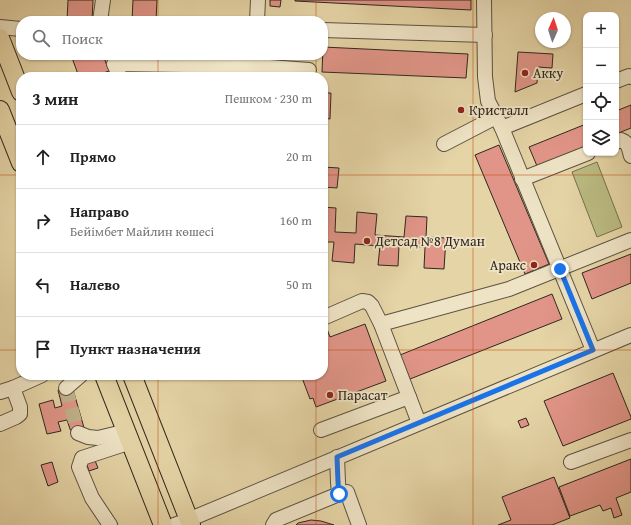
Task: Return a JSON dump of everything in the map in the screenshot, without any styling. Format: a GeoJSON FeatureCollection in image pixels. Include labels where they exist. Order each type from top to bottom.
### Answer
{"type":"FeatureCollection","features":[{"type":"Feature","properties":{"kind":"main road"},"geometry":{"type":"LineString","coordinates":[[0,38],[16,79]]}},
{"type":"Feature","properties":{"kind":"main road"},"geometry":{"type":"LineString","coordinates":[[0,110],[16,151]]}},
{"type":"Feature","properties":{"kind":"main road"},"geometry":{"type":"LineString","coordinates":[[106,380],[163,525]]}},
{"type":"Feature","properties":{"kind":"main road"},"geometry":{"type":"LineString","coordinates":[[134,380],[184,523]]}},
{"type":"Feature","properties":{"kind":"street"},"geometry":{"type":"LineString","coordinates":[[101,16],[103,0]]}},
{"type":"Feature","properties":{"kind":"street"},"geometry":{"type":"LineString","coordinates":[[257,16],[258,0]]}},
{"type":"Feature","properties":{"kind":"street"},"geometry":{"type":"LineString","coordinates":[[484,0],[485,77],[488,101],[499,123],[593,350]]}},
{"type":"Feature","properties":{"kind":"street"},"geometry":{"type":"LineString","coordinates":[[0,27],[16,29]]}},
{"type":"Feature","properties":{"kind":"street"},"geometry":{"type":"LineString","coordinates":[[328,30],[484,36]]}},
{"type":"Feature","properties":{"kind":"street"},"geometry":{"type":"LineString","coordinates":[[118,72],[112,60],[256,61],[309,70]]}},
{"type":"Feature","properties":{"kind":"street"},"geometry":{"type":"LineString","coordinates":[[619,80],[629,76],[631,77]]}},
{"type":"Feature","properties":{"kind":"street"},"geometry":{"type":"LineString","coordinates":[[444,144],[499,123],[583,95]]}},
{"type":"Feature","properties":{"kind":"street"},"geometry":{"type":"LineString","coordinates":[[619,141],[622,140],[628,144],[631,156]]}},
{"type":"Feature","properties":{"kind":"street"},"geometry":{"type":"LineString","coordinates":[[522,179],[583,155]]}},
{"type":"Feature","properties":{"kind":"street"},"geometry":{"type":"LineString","coordinates":[[381,324],[509,289],[631,240]]}},
{"type":"Feature","properties":{"kind":"street"},"geometry":{"type":"LineString","coordinates":[[328,316],[362,301],[368,302],[372,306],[381,324],[419,423]]}},
{"type":"Feature","properties":{"kind":"street"},"geometry":{"type":"LineString","coordinates":[[184,523],[337,457],[631,335]]}},
{"type":"Feature","properties":{"kind":"street"},"geometry":{"type":"LineString","coordinates":[[0,392],[14,388],[31,380]]}},
{"type":"Feature","properties":{"kind":"street"},"geometry":{"type":"LineString","coordinates":[[66,388],[75,380]]}},
{"type":"Feature","properties":{"kind":"street"},"geometry":{"type":"LineString","coordinates":[[0,424],[20,414],[20,407],[14,388]]}},
{"type":"Feature","properties":{"kind":"street"},"geometry":{"type":"LineString","coordinates":[[321,430],[409,397]]}},
{"type":"Feature","properties":{"kind":"street"},"geometry":{"type":"LineString","coordinates":[[78,433],[88,437],[98,438],[129,436]]}},
{"type":"Feature","properties":{"kind":"street"},"geometry":{"type":"LineString","coordinates":[[110,525],[92,498],[79,467],[80,462],[82,458],[129,436]]}},
{"type":"Feature","properties":{"kind":"street"},"geometry":{"type":"LineString","coordinates":[[571,462],[631,440]]}},
{"type":"Feature","properties":{"kind":"street"},"geometry":{"type":"LineString","coordinates":[[337,457],[339,494]]}},
{"type":"Feature","properties":{"kind":"street"},"geometry":{"type":"LineString","coordinates":[[273,525],[276,520],[347,492],[359,525]]}},
{"type":"Feature","properties":{"kind":"green space"},"geometry":{"type":"Polygon","coordinates":[[[597,162],[622,227],[597,237],[572,172],[597,162]]]}},
{"type":"Feature","properties":{"kind":"building"},"geometry":{"type":"Polygon","coordinates":[[[68,0],[93,0],[92,16],[67,16],[68,0]]]}},
{"type":"Feature","properties":{"kind":"building"},"geometry":{"type":"Polygon","coordinates":[[[133,0],[157,0],[156,16],[132,16],[133,0]]]}},
{"type":"Feature","properties":{"kind":"building"},"geometry":{"type":"Polygon","coordinates":[[[270,0],[281,0],[280,7],[270,6],[270,0]]]}},
{"type":"Feature","properties":{"kind":"building"},"geometry":{"type":"Polygon","coordinates":[[[471,0],[471,10],[295,1],[471,0]]]}},
{"type":"Feature","properties":{"kind":"building"},"geometry":{"type":"Polygon","coordinates":[[[328,47],[468,54],[466,78],[322,72],[322,60],[328,60],[328,47]]]}},
{"type":"Feature","properties":{"kind":"building"},"geometry":{"type":"Polygon","coordinates":[[[518,52],[553,54],[552,68],[538,67],[537,83],[515,92],[518,52]]]}},
{"type":"Feature","properties":{"kind":"building"},"geometry":{"type":"Polygon","coordinates":[[[73,60],[105,60],[109,71],[106,72],[77,72],[73,60]]]}},
{"type":"Feature","properties":{"kind":"building"},"geometry":{"type":"Polygon","coordinates":[[[328,93],[331,93],[330,119],[328,119],[328,93]]]}},
{"type":"Feature","properties":{"kind":"building"},"geometry":{"type":"Polygon","coordinates":[[[631,105],[631,128],[619,133],[619,120],[619,110],[631,105]]]}},
{"type":"Feature","properties":{"kind":"building"},"geometry":{"type":"Polygon","coordinates":[[[583,125],[583,147],[537,166],[529,147],[583,125]]]}},
{"type":"Feature","properties":{"kind":"building"},"geometry":{"type":"Polygon","coordinates":[[[499,145],[549,264],[525,274],[475,155],[499,145]]]}},
{"type":"Feature","properties":{"kind":"building"},"geometry":{"type":"Polygon","coordinates":[[[328,167],[339,168],[337,188],[328,187],[328,167]]]}},
{"type":"Feature","properties":{"kind":"building"},"geometry":{"type":"Polygon","coordinates":[[[328,207],[336,208],[335,232],[356,233],[357,212],[377,214],[375,235],[404,237],[406,216],[427,217],[426,237],[446,238],[444,269],[424,268],[425,247],[399,246],[398,266],[378,265],[380,246],[355,244],[354,263],[332,261],[334,242],[328,242],[328,207]]]}},
{"type":"Feature","properties":{"kind":"building"},"geometry":{"type":"Polygon","coordinates":[[[631,254],[631,283],[592,299],[582,273],[631,254]]]}},
{"type":"Feature","properties":{"kind":"building"},"geometry":{"type":"Polygon","coordinates":[[[552,294],[562,319],[410,379],[400,355],[552,294]]]}},
{"type":"Feature","properties":{"kind":"building"},"geometry":{"type":"Polygon","coordinates":[[[365,324],[386,381],[316,407],[313,398],[310,399],[303,380],[328,380],[328,332],[330,337],[365,324]]]}},
{"type":"Feature","properties":{"kind":"building"},"geometry":{"type":"Polygon","coordinates":[[[613,373],[631,419],[563,446],[544,401],[613,373]]]}},
{"type":"Feature","properties":{"kind":"building"},"geometry":{"type":"Polygon","coordinates":[[[72,386],[85,431],[72,435],[67,420],[58,422],[61,431],[47,434],[39,404],[53,400],[55,408],[62,406],[58,390],[72,386]]]}},
{"type":"Feature","properties":{"kind":"building"},"geometry":{"type":"Polygon","coordinates":[[[526,418],[529,425],[521,428],[518,421],[526,418]]]}},
{"type":"Feature","properties":{"kind":"building"},"geometry":{"type":"Polygon","coordinates":[[[94,458],[98,468],[89,471],[86,462],[94,458]]]}},
{"type":"Feature","properties":{"kind":"building"},"geometry":{"type":"Polygon","coordinates":[[[631,459],[631,492],[616,498],[622,515],[614,518],[611,508],[603,511],[600,505],[570,516],[559,487],[631,459]]]}},
{"type":"Feature","properties":{"kind":"building"},"geometry":{"type":"Polygon","coordinates":[[[52,462],[58,482],[48,486],[41,465],[52,462]]]}},
{"type":"Feature","properties":{"kind":"building"},"geometry":{"type":"Polygon","coordinates":[[[554,477],[570,518],[552,525],[498,525],[511,520],[502,497],[554,477]]]}},
{"type":"Feature","properties":{"kind":"building"},"geometry":{"type":"Polygon","coordinates":[[[311,520],[334,525],[296,525],[298,523],[311,520]]]}},
{"type":"Feature","properties":{"kind":"tunnel"},"geometry":{"type":"LineString","coordinates":[[66,388],[78,433]]}},
{"type":"Feature","properties":{"kind":"place","name":"Акку"},"geometry":{"type":"Point","coordinates":[525,73]}},
{"type":"Feature","properties":{"kind":"place","name":"Кристалл"},"geometry":{"type":"Point","coordinates":[461,110]}},
{"type":"Feature","properties":{"kind":"place","name":"Детсад №8 Думан"},"geometry":{"type":"Point","coordinates":[367,241]}},
{"type":"Feature","properties":{"kind":"place","name":"Аракс"},"geometry":{"type":"Point","coordinates":[534,265]}},
{"type":"Feature","properties":{"kind":"place","name":"Парасат"},"geometry":{"type":"Point","coordinates":[330,395]}},
{"type":"Feature","properties":{"kind":"route"},"geometry":{"type":"LineString","coordinates":[[339,494],[337,457],[593,350],[560,269]]}}]}
